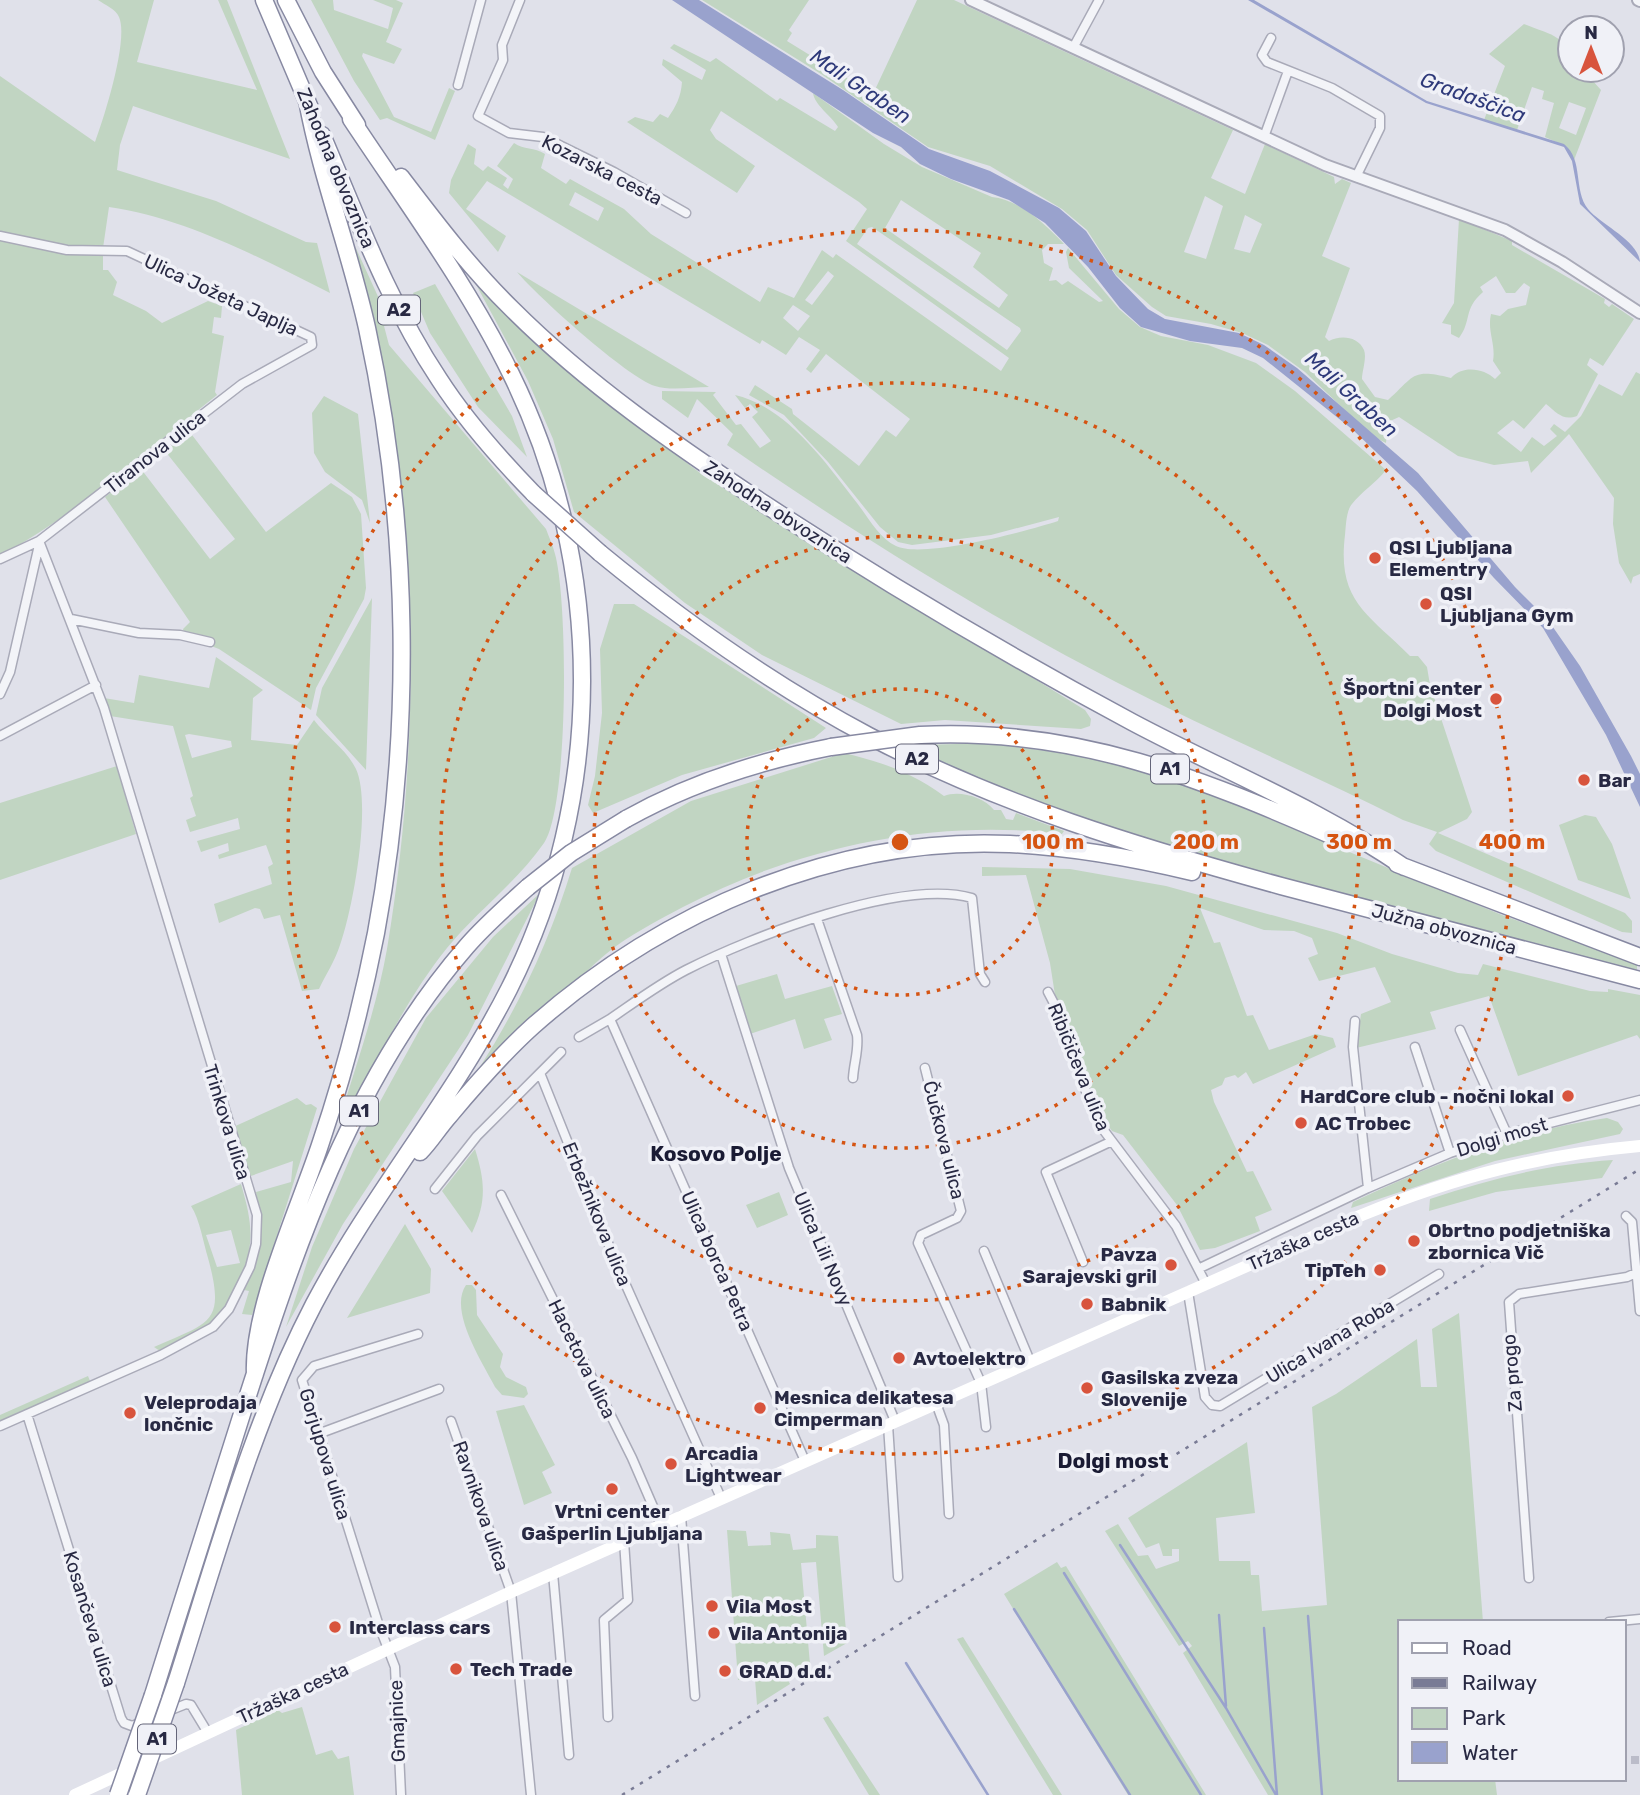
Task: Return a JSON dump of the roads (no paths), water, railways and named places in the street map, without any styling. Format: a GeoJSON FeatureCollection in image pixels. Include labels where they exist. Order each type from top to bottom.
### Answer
{"type":"FeatureCollection","features":[{"type":"Feature","properties":{"kind":"highway","name":"Zahodna obvoznica"},"geometry":{"type":"LineString","coordinates":[[264,0],[385,280],[423,355],[470,424],[534,494],[600,553],[721,645],[812,703],[881,742],[968,783],[1067,822],[1275,884]]}},
{"type":"Feature","properties":{"kind":"highway","name":"Zahodna obvoznica"},"geometry":{"type":"LineString","coordinates":[[286,0],[351,119],[386,155],[454,244],[513,310],[617,400],[706,465],[844,555],[997,647],[1177,746],[1357,836],[1404,867]]}},
{"type":"Feature","properties":{"kind":"highway"},"geometry":{"type":"LineString","coordinates":[[255,1374],[259,1323],[326,1128],[363,996],[389,848],[399,739],[400,575],[386,438],[362,304],[319,157],[307,100]]}},
{"type":"Feature","properties":{"kind":"highway"},"geometry":{"type":"LineString","coordinates":[[351,119],[471,301],[523,399],[543,450],[565,524],[576,583],[582,666],[580,735],[572,804],[563,847],[543,910],[522,961],[484,1034],[390,1180]]}},
{"type":"Feature","properties":{"kind":"highway","name":"A1"},"geometry":{"type":"LineString","coordinates":[[118,1795],[153,1695],[255,1374],[315,1203],[375,1080],[411,1021],[451,965],[487,924],[571,853],[626,819],[723,775],[831,747],[920,735],[976,734],[1032,737],[1140,760],[1246,798],[1404,867]]}},
{"type":"Feature","properties":{"kind":"highway","name":"A1"},"geometry":{"type":"LineString","coordinates":[[137,1795],[176,1684],[250,1454],[279,1377],[341,1256],[390,1180],[423,1149],[511,1047],[595,976],[689,919],[791,876],[898,851],[1008,844],[1122,858],[1249,887],[1275,884]]}},
{"type":"Feature","properties":{"kind":"highway","name":"Južna obvoznica"},"geometry":{"type":"LineString","coordinates":[[1404,867],[1640,957]]}},
{"type":"Feature","properties":{"kind":"highway","name":"Južna obvoznica"},"geometry":{"type":"LineString","coordinates":[[1275,884],[1640,980]]}},
{"type":"Feature","properties":{"kind":"main road","name":"Tržaška cesta"},"geometry":{"type":"LineString","coordinates":[[75,1795],[624,1541],[1206,1284],[1443,1184],[1495,1168],[1593,1150],[1640,1146]]}},
{"type":"Feature","properties":{"kind":"street"},"geometry":{"type":"LineString","coordinates":[[458,85],[481,0]]}},
{"type":"Feature","properties":{"kind":"street","name":"Kozarska cesta"},"geometry":{"type":"LineString","coordinates":[[520,0],[502,45],[503,60],[478,116],[509,133],[543,137],[614,172],[686,213]]}},
{"type":"Feature","properties":{"kind":"street"},"geometry":{"type":"LineString","coordinates":[[971,0],[1356,177],[1505,230],[1555,257],[1640,313]]}},
{"type":"Feature","properties":{"kind":"street"},"geometry":{"type":"LineString","coordinates":[[1073,48],[1099,0]]}},
{"type":"Feature","properties":{"kind":"street"},"geometry":{"type":"LineString","coordinates":[[1271,37],[1262,55],[1267,62],[1332,88],[1380,116],[1380,128],[1356,177]]}},
{"type":"Feature","properties":{"kind":"street"},"geometry":{"type":"LineString","coordinates":[[1264,137],[1287,71]]}},
{"type":"Feature","properties":{"kind":"street","name":"Ulica Jožeta Japlja"},"geometry":{"type":"LineString","coordinates":[[0,236],[67,250],[127,251],[311,337],[312,345]]}},
{"type":"Feature","properties":{"kind":"street","name":"Tiranova ulica"},"geometry":{"type":"LineString","coordinates":[[0,559],[39,541],[242,384],[312,345]]}},
{"type":"Feature","properties":{"kind":"street"},"geometry":{"type":"LineString","coordinates":[[0,694],[10,672],[39,541]]}},
{"type":"Feature","properties":{"kind":"street","name":"Trinkova ulica"},"geometry":{"type":"LineString","coordinates":[[0,1426],[161,1356],[212,1327],[241,1289],[256,1244],[257,1215],[96,685],[39,541]]}},
{"type":"Feature","properties":{"kind":"street"},"geometry":{"type":"LineString","coordinates":[[71,619],[139,633],[180,635],[210,642]]}},
{"type":"Feature","properties":{"kind":"street"},"geometry":{"type":"LineString","coordinates":[[0,736],[96,685]]}},
{"type":"Feature","properties":{"kind":"street"},"geometry":{"type":"LineString","coordinates":[[579,1037],[685,971],[721,954],[855,906],[898,898],[938,895],[972,898],[980,974],[985,982]]}},
{"type":"Feature","properties":{"kind":"street"},"geometry":{"type":"LineString","coordinates":[[817,919],[857,1035],[859,1049],[854,1060],[853,1077]]}},
{"type":"Feature","properties":{"kind":"street","name":"Ulica Lili Novy"},"geometry":{"type":"LineString","coordinates":[[721,954],[789,1168],[891,1423]]}},
{"type":"Feature","properties":{"kind":"street","name":"Ribičičeva ulica"},"geometry":{"type":"LineString","coordinates":[[1048,992],[1059,1013],[1084,1089],[1110,1142],[1177,1226],[1206,1284]]}},
{"type":"Feature","properties":{"kind":"street","name":"Ulica borca Petra"},"geometry":{"type":"LineString","coordinates":[[610,1018],[805,1461]]}},
{"type":"Feature","properties":{"kind":"street"},"geometry":{"type":"LineString","coordinates":[[1355,1021],[1353,1047],[1368,1188]]}},
{"type":"Feature","properties":{"kind":"street"},"geometry":{"type":"LineString","coordinates":[[1460,1030],[1507,1134]]}},
{"type":"Feature","properties":{"kind":"street"},"geometry":{"type":"LineString","coordinates":[[1415,1047],[1450,1153]]}},
{"type":"Feature","properties":{"kind":"street"},"geometry":{"type":"LineString","coordinates":[[435,1189],[477,1136],[561,1052]]}},
{"type":"Feature","properties":{"kind":"street","name":"Čučkova ulica"},"geometry":{"type":"LineString","coordinates":[[925,1068],[961,1212],[957,1218],[921,1235],[918,1243],[981,1383]]}},
{"type":"Feature","properties":{"kind":"street","name":"Erbežnikova ulica"},"geometry":{"type":"LineString","coordinates":[[540,1073],[616,1263],[721,1498]]}},
{"type":"Feature","properties":{"kind":"street","name":"Dolgi most"},"geometry":{"type":"LineString","coordinates":[[1200,1268],[1368,1188],[1450,1153],[1507,1134],[1640,1100]]}},
{"type":"Feature","properties":{"kind":"street","name":"Ribičičeva ulica"},"geometry":{"type":"LineString","coordinates":[[1083,1262],[1045,1172],[1110,1142]]}},
{"type":"Feature","properties":{"kind":"street","name":"Hacetova ulica"},"geometry":{"type":"LineString","coordinates":[[501,1195],[632,1458],[661,1525]]}},
{"type":"Feature","properties":{"kind":"street"},"geometry":{"type":"LineString","coordinates":[[1626,1216],[1632,1222],[1639,1271],[1640,1311]]}},
{"type":"Feature","properties":{"kind":"street"},"geometry":{"type":"LineString","coordinates":[[984,1251],[1030,1362]]}},
{"type":"Feature","properties":{"kind":"street","name":"Za progo"},"geometry":{"type":"LineString","coordinates":[[1529,1577],[1509,1302],[1519,1294],[1627,1277],[1639,1271]]}},
{"type":"Feature","properties":{"kind":"street","name":"Ulica Ivana Roba"},"geometry":{"type":"LineString","coordinates":[[1188,1292],[1205,1397],[1212,1405],[1220,1406],[1439,1274]]}},
{"type":"Feature","properties":{"kind":"street","name":"Gorjupova ulica"},"geometry":{"type":"LineString","coordinates":[[387,1649],[302,1380],[314,1366],[418,1334]]}},
{"type":"Feature","properties":{"kind":"street"},"geometry":{"type":"LineString","coordinates":[[981,1383],[986,1427]]}},
{"type":"Feature","properties":{"kind":"street"},"geometry":{"type":"LineString","coordinates":[[318,1434],[439,1389]]}},
{"type":"Feature","properties":{"kind":"street"},"geometry":{"type":"LineString","coordinates":[[936,1403],[944,1425],[950,1514]]}},
{"type":"Feature","properties":{"kind":"street","name":"Kosančeva ulica"},"geometry":{"type":"LineString","coordinates":[[27,1414],[124,1723],[132,1726],[186,1704],[195,1707],[208,1733]]}},
{"type":"Feature","properties":{"kind":"street","name":"Ravnikova ulica"},"geometry":{"type":"LineString","coordinates":[[451,1421],[511,1592]]}},
{"type":"Feature","properties":{"kind":"street"},"geometry":{"type":"LineString","coordinates":[[891,1423],[898,1577]]}},
{"type":"Feature","properties":{"kind":"street"},"geometry":{"type":"LineString","coordinates":[[681,1516],[695,1696]]}},
{"type":"Feature","properties":{"kind":"street"},"geometry":{"type":"LineString","coordinates":[[608,1717],[604,1620],[628,1600],[624,1541]]}},
{"type":"Feature","properties":{"kind":"street"},"geometry":{"type":"LineString","coordinates":[[553,1573],[569,1755]]}},
{"type":"Feature","properties":{"kind":"street"},"geometry":{"type":"LineString","coordinates":[[511,1592],[531,1795]]}},
{"type":"Feature","properties":{"kind":"street","name":"Gmajnice"},"geometry":{"type":"LineString","coordinates":[[387,1649],[395,1667],[401,1795]]}},
{"type":"Feature","properties":{"kind":"water","name":"Mali Graben"},"geometry":{"type":"Polygon","coordinates":[[[672,0],[699,0],[843,90],[929,149],[990,171],[1059,208],[1086,231],[1116,276],[1148,309],[1165,319],[1239,333],[1264,345],[1297,368],[1418,473],[1515,587],[1548,620],[1580,666],[1640,774],[1640,807],[1606,735],[1543,628],[1494,578],[1417,491],[1353,430],[1263,358],[1242,348],[1190,341],[1141,327],[1120,308],[1088,267],[1045,223],[1009,200],[951,179],[920,164],[901,147],[873,133],[672,0]]]}},
{"type":"Feature","properties":{"kind":"water","name":"Gradaščica"},"geometry":{"type":"Polygon","coordinates":[[[1248,0],[1254,0],[1427,101],[1564,144],[1574,158],[1583,201],[1588,209],[1633,247],[1640,262],[1580,204],[1572,161],[1564,147],[1426,103],[1248,0]]]}},
{"type":"Feature","properties":{"kind":"waterway"},"geometry":{"type":"LineString","coordinates":[[1120,1545],[1226,1708],[1276,1795]]}},
{"type":"Feature","properties":{"kind":"waterway"},"geometry":{"type":"LineString","coordinates":[[1064,1573],[1201,1795]]}},
{"type":"Feature","properties":{"kind":"waterway"},"geometry":{"type":"LineString","coordinates":[[1014,1609],[1130,1795]]}},
{"type":"Feature","properties":{"kind":"waterway"},"geometry":{"type":"LineString","coordinates":[[1219,1615],[1226,1706]]}},
{"type":"Feature","properties":{"kind":"waterway"},"geometry":{"type":"LineString","coordinates":[[1308,1616],[1322,1795]]}},
{"type":"Feature","properties":{"kind":"waterway"},"geometry":{"type":"LineString","coordinates":[[1264,1628],[1277,1795]]}},
{"type":"Feature","properties":{"kind":"waterway"},"geometry":{"type":"LineString","coordinates":[[906,1663],[988,1795]]}},
{"type":"Feature","properties":{"kind":"tunnel"},"geometry":{"type":"LineString","coordinates":[[1631,1760],[1640,1760]]}},
{"type":"Feature","properties":{"kind":"railway"},"geometry":{"type":"LineString","coordinates":[[622,1795],[1640,1169]]}},
{"type":"Feature","properties":{"kind":"place","name":"QSI Ljubljana Elementry"},"geometry":{"type":"Point","coordinates":[1375,558]}},
{"type":"Feature","properties":{"kind":"place","name":"QSI Ljubljana Gym"},"geometry":{"type":"Point","coordinates":[1426,604]}},
{"type":"Feature","properties":{"kind":"place","name":"Športni center Dolgi Most"},"geometry":{"type":"Point","coordinates":[1496,699]}},
{"type":"Feature","properties":{"kind":"place","name":"Bar"},"geometry":{"type":"Point","coordinates":[1584,780]}},
{"type":"Feature","properties":{"kind":"place","name":"HardCore club - nočni lokal"},"geometry":{"type":"Point","coordinates":[1568,1096]}},
{"type":"Feature","properties":{"kind":"place","name":"AC Trobec"},"geometry":{"type":"Point","coordinates":[1301,1123]}},
{"type":"Feature","properties":{"kind":"place","name":"Obrtno podjetniška zbornica Vič"},"geometry":{"type":"Point","coordinates":[1414,1241]}},
{"type":"Feature","properties":{"kind":"place","name":"Pavza Sarajevski gril"},"geometry":{"type":"Point","coordinates":[1171,1265]}},
{"type":"Feature","properties":{"kind":"place","name":"TipTeh"},"geometry":{"type":"Point","coordinates":[1380,1270]}},
{"type":"Feature","properties":{"kind":"place","name":"Babnik"},"geometry":{"type":"Point","coordinates":[1087,1304]}},
{"type":"Feature","properties":{"kind":"place","name":"Avtoelektro"},"geometry":{"type":"Point","coordinates":[899,1358]}},
{"type":"Feature","properties":{"kind":"place","name":"Gasilska zveza Slovenije"},"geometry":{"type":"Point","coordinates":[1087,1388]}},
{"type":"Feature","properties":{"kind":"place","name":"Mesnica delikatesa Cimperman"},"geometry":{"type":"Point","coordinates":[760,1408]}},
{"type":"Feature","properties":{"kind":"place","name":"Veleprodaja lončnic"},"geometry":{"type":"Point","coordinates":[130,1413]}},
{"type":"Feature","properties":{"kind":"place","name":"Arcadia Lightwear"},"geometry":{"type":"Point","coordinates":[671,1464]}},
{"type":"Feature","properties":{"kind":"place","name":"Vrtni center Gašperlin Ljubljana"},"geometry":{"type":"Point","coordinates":[612,1489]}},
{"type":"Feature","properties":{"kind":"place","name":"Vila Most"},"geometry":{"type":"Point","coordinates":[712,1606]}},
{"type":"Feature","properties":{"kind":"place","name":"Interclass cars"},"geometry":{"type":"Point","coordinates":[335,1627]}},
{"type":"Feature","properties":{"kind":"place","name":"Vila Antonija"},"geometry":{"type":"Point","coordinates":[714,1633]}},
{"type":"Feature","properties":{"kind":"place","name":"Tech Trade"},"geometry":{"type":"Point","coordinates":[456,1669]}},
{"type":"Feature","properties":{"kind":"place","name":"GRAD d.d."},"geometry":{"type":"Point","coordinates":[725,1671]}},
{"type":"Feature","properties":{"kind":"district","name":"Kosovo Polje"},"geometry":{"type":"Point","coordinates":[716,1153]}},
{"type":"Feature","properties":{"kind":"district","name":"Dolgi most"},"geometry":{"type":"Point","coordinates":[1113,1460]}}]}
